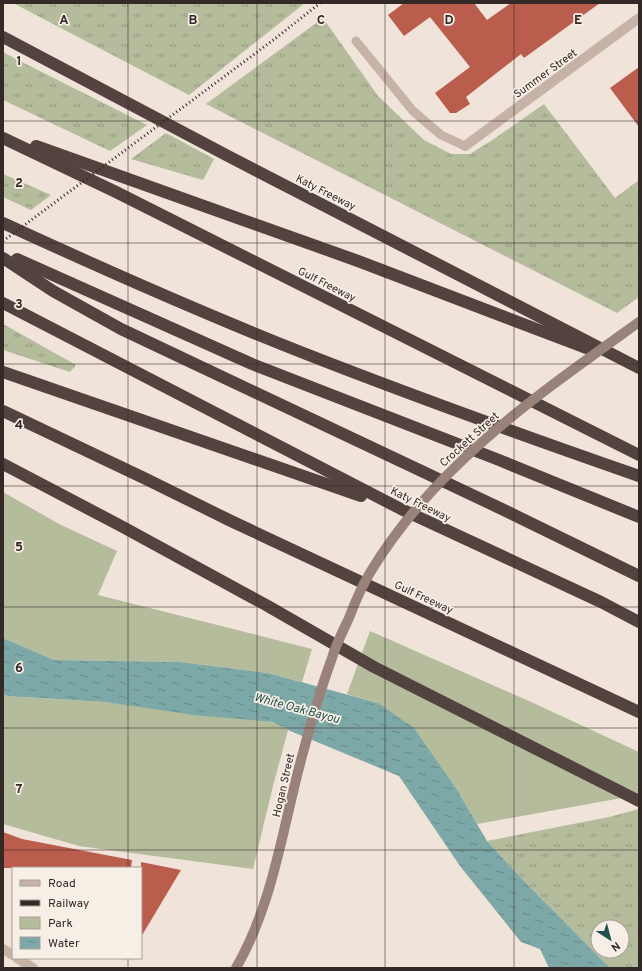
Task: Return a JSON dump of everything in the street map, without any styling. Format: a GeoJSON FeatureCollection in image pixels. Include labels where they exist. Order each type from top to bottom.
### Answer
{"type":"FeatureCollection","features":[{"type":"Feature","properties":{"kind":"highway","name":"Katy Freeway"},"geometry":{"type":"LineString","coordinates":[[3,36],[228,156],[639,369]]}},
{"type":"Feature","properties":{"kind":"highway"},"geometry":{"type":"LineString","coordinates":[[3,134],[136,183],[358,261],[639,369]]}},
{"type":"Feature","properties":{"kind":"highway","name":"Gulf Freeway"},"geometry":{"type":"LineString","coordinates":[[3,138],[116,192],[639,455]]}},
{"type":"Feature","properties":{"kind":"highway"},"geometry":{"type":"LineString","coordinates":[[3,223],[227,322],[305,354],[554,447],[639,476]]}},
{"type":"Feature","properties":{"kind":"highway"},"geometry":{"type":"LineString","coordinates":[[3,253],[252,364],[499,460],[639,517]]}},
{"type":"Feature","properties":{"kind":"highway"},"geometry":{"type":"LineString","coordinates":[[3,258],[52,291],[121,329],[506,511],[639,576]]}},
{"type":"Feature","properties":{"kind":"highway","name":"Katy Freeway"},"geometry":{"type":"LineString","coordinates":[[3,304],[401,509],[601,602],[639,622]]}},
{"type":"Feature","properties":{"kind":"highway"},"geometry":{"type":"LineString","coordinates":[[3,372],[401,509]]}},
{"type":"Feature","properties":{"kind":"highway","name":"Gulf Freeway"},"geometry":{"type":"LineString","coordinates":[[3,410],[231,521],[639,712]]}},
{"type":"Feature","properties":{"kind":"highway"},"geometry":{"type":"LineString","coordinates":[[3,464],[266,605],[374,667],[639,801]]}},
{"type":"Feature","properties":{"kind":"main road","name":"Crockett Street"},"geometry":{"type":"LineString","coordinates":[[353,608],[370,573],[390,542],[421,501],[451,470],[480,442],[512,416],[639,322]]}},
{"type":"Feature","properties":{"kind":"main road","name":"Hogan Street"},"geometry":{"type":"LineString","coordinates":[[236,968],[248,947],[261,913],[276,866],[303,750],[332,657],[353,608]]}},
{"type":"Feature","properties":{"kind":"street","name":"Summer Street"},"geometry":{"type":"LineString","coordinates":[[465,146],[639,18]]}},
{"type":"Feature","properties":{"kind":"street"},"geometry":{"type":"LineString","coordinates":[[3,949],[12,954]]}},
{"type":"Feature","properties":{"kind":"street"},"geometry":{"type":"LineString","coordinates":[[19,959],[34,968]]}},
{"type":"Feature","properties":{"kind":"lane"},"geometry":{"type":"LineString","coordinates":[[356,41],[414,111],[441,135],[465,146]]}},
{"type":"Feature","properties":{"kind":"green space"},"geometry":{"type":"Polygon","coordinates":[[[13,3],[305,3],[189,95],[13,3]]]}},
{"type":"Feature","properties":{"kind":"green space"},"geometry":{"type":"Polygon","coordinates":[[[323,18],[378,96],[424,140],[451,154],[470,154],[544,104],[615,198],[639,180],[639,297],[617,313],[206,104],[323,18]]]}},
{"type":"Feature","properties":{"kind":"green space"},"geometry":{"type":"Polygon","coordinates":[[[3,52],[147,125],[110,151],[3,100],[3,52]]]}},
{"type":"Feature","properties":{"kind":"green space"},"geometry":{"type":"Polygon","coordinates":[[[166,133],[214,159],[203,180],[131,159],[166,133]]]}},
{"type":"Feature","properties":{"kind":"green space"},"geometry":{"type":"Polygon","coordinates":[[[3,174],[51,195],[31,210],[3,197],[3,174]]]}},
{"type":"Feature","properties":{"kind":"green space"},"geometry":{"type":"Polygon","coordinates":[[[3,324],[76,365],[70,372],[3,350],[3,324]]]}},
{"type":"Feature","properties":{"kind":"green space"},"geometry":{"type":"Polygon","coordinates":[[[3,492],[59,524],[117,551],[98,595],[312,649],[302,682],[268,673],[180,662],[54,660],[3,638],[3,492]]]}},
{"type":"Feature","properties":{"kind":"green space"},"geometry":{"type":"Polygon","coordinates":[[[370,631],[529,701],[639,752],[639,794],[477,824],[459,793],[378,703],[347,694],[370,631]]]}},
{"type":"Feature","properties":{"kind":"green space"},"geometry":{"type":"Polygon","coordinates":[[[3,694],[8,696],[105,702],[273,722],[288,730],[253,869],[79,846],[3,824],[3,694]]]}},
{"type":"Feature","properties":{"kind":"green space"},"geometry":{"type":"Polygon","coordinates":[[[639,809],[639,968],[610,968],[601,959],[630,959],[630,919],[590,919],[590,948],[487,841],[609,817],[639,809]]]}},
{"type":"Feature","properties":{"kind":"water","name":"White Oak Bayou"},"geometry":{"type":"Polygon","coordinates":[[[3,638],[54,660],[180,662],[268,673],[378,703],[414,728],[459,793],[487,841],[590,948],[590,959],[601,959],[610,968],[549,968],[540,949],[521,942],[460,866],[399,776],[288,730],[273,722],[194,715],[105,702],[8,696],[3,694],[3,638]]]}},
{"type":"Feature","properties":{"kind":"building"},"geometry":{"type":"Polygon","coordinates":[[[404,3],[474,3],[487,20],[511,3],[600,3],[524,58],[521,54],[466,97],[470,104],[456,113],[450,113],[435,93],[470,67],[430,17],[404,36],[388,15],[404,3]]]}},
{"type":"Feature","properties":{"kind":"building"},"geometry":{"type":"Polygon","coordinates":[[[639,67],[639,127],[610,88],[639,67]]]}},
{"type":"Feature","properties":{"kind":"building"},"geometry":{"type":"Polygon","coordinates":[[[3,832],[22,839],[132,860],[131,867],[3,868],[3,832]]]}},
{"type":"Feature","properties":{"kind":"building"},"geometry":{"type":"Polygon","coordinates":[[[141,862],[181,870],[142,935],[142,867],[141,862]]]}},
{"type":"Feature","properties":{"kind":"railway"},"geometry":{"type":"LineString","coordinates":[[3,241],[276,38],[320,3]]}}]}
